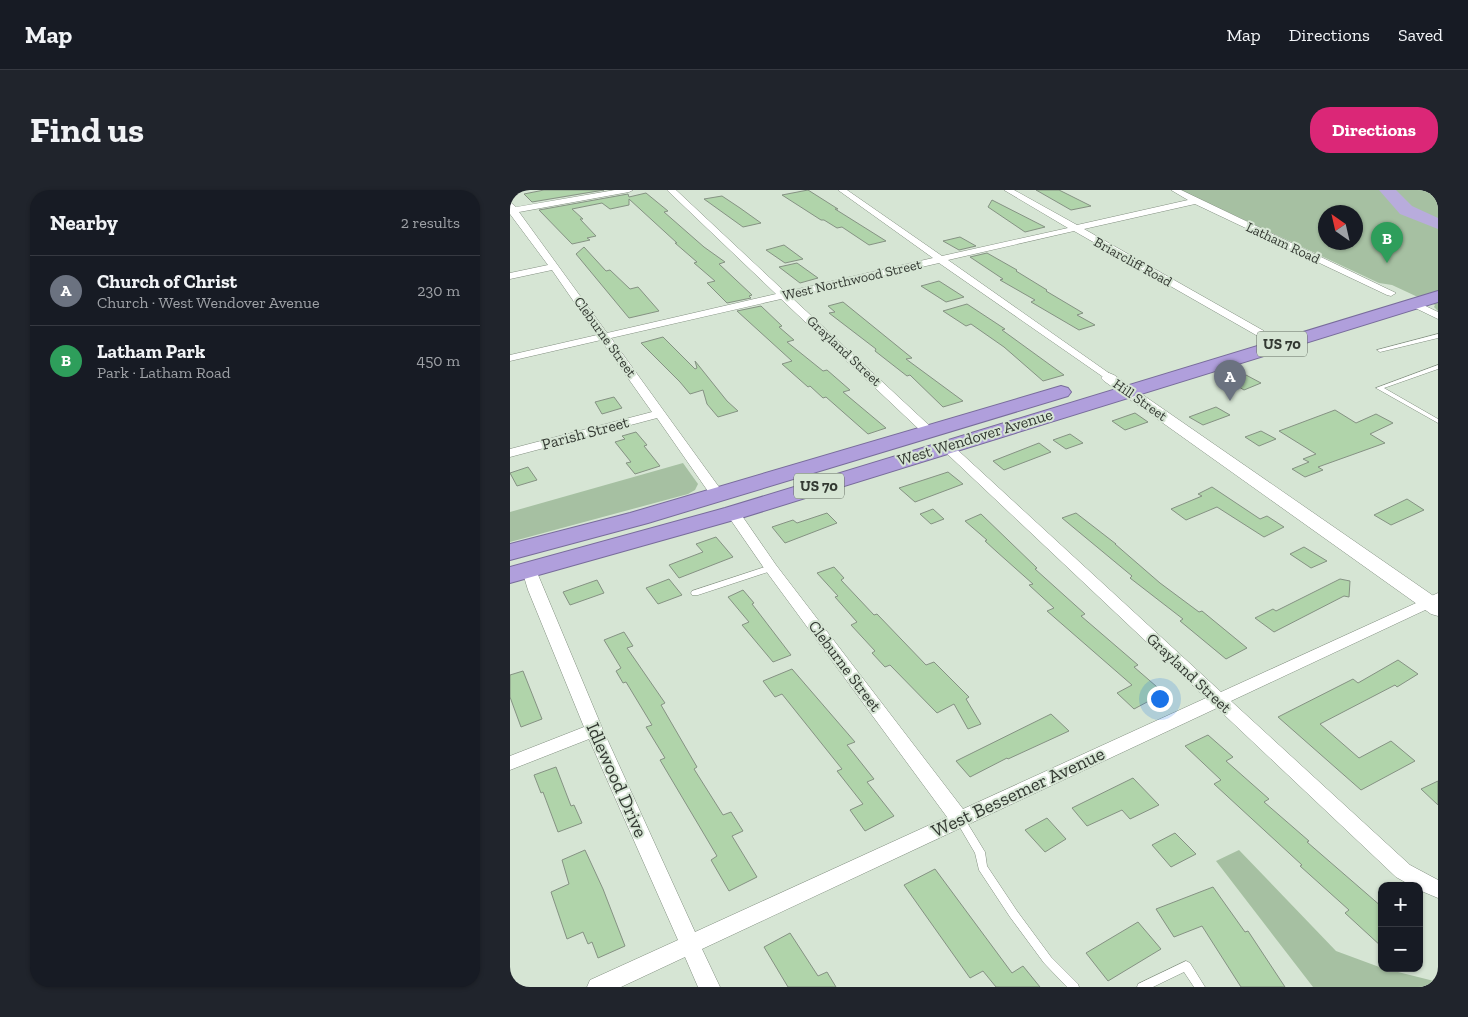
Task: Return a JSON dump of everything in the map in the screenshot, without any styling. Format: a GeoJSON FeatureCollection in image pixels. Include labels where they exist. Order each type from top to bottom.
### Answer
{"type":"FeatureCollection","features":[{"type":"Feature","properties":{"kind":"highway","name":"US 70"},"geometry":{"type":"LineString","coordinates":[[1220,345],[1438,280]]}},
{"type":"Feature","properties":{"kind":"highway","name":"West Wendover Avenue"},"geometry":{"type":"LineString","coordinates":[[510,552],[639,518],[928,431],[1125,377],[1438,296]]}},
{"type":"Feature","properties":{"kind":"highway","name":"West Wendover Avenue"},"geometry":{"type":"LineString","coordinates":[[520,573],[733,513],[946,446],[1188,354]]}},
{"type":"Feature","properties":{"kind":"highway"},"geometry":{"type":"LineString","coordinates":[[869,470],[925,442],[930,438],[928,431]]}},
{"type":"Feature","properties":{"kind":"street"},"geometry":{"type":"LineString","coordinates":[[511,209],[629,190]]}},
{"type":"Feature","properties":{"kind":"street","name":"Grayland Street"},"geometry":{"type":"LineString","coordinates":[[671,190],[928,431]]}},
{"type":"Feature","properties":{"kind":"street","name":"Hill Street"},"geometry":{"type":"LineString","coordinates":[[842,190],[940,260],[1125,377],[1435,603]]}},
{"type":"Feature","properties":{"kind":"street","name":"Briarcliff Road"},"geometry":{"type":"LineString","coordinates":[[1008,190],[1260,333]]}},
{"type":"Feature","properties":{"kind":"street","name":"Latham Road"},"geometry":{"type":"LineString","coordinates":[[1175,190],[1391,294]]}},
{"type":"Feature","properties":{"kind":"street","name":"West Northwood Street"},"geometry":{"type":"LineString","coordinates":[[510,358],[1195,201]]}},
{"type":"Feature","properties":{"kind":"street","name":"Cleburne Street"},"geometry":{"type":"LineString","coordinates":[[511,209],[717,494]]}},
{"type":"Feature","properties":{"kind":"street"},"geometry":{"type":"LineString","coordinates":[[510,276],[554,267]]}},
{"type":"Feature","properties":{"kind":"street"},"geometry":{"type":"LineString","coordinates":[[1413,303],[1438,316]]}},
{"type":"Feature","properties":{"kind":"street","name":"Parish Street"},"geometry":{"type":"LineString","coordinates":[[510,453],[659,414]]}},
{"type":"Feature","properties":{"kind":"street","name":"Grayland Street"},"geometry":{"type":"LineString","coordinates":[[946,446],[1403,871],[1438,890]]}},
{"type":"Feature","properties":{"kind":"street","name":"Cleburne Street"},"geometry":{"type":"LineString","coordinates":[[733,513],[959,818]]}},
{"type":"Feature","properties":{"kind":"street","name":"Idlewood Drive"},"geometry":{"type":"LineString","coordinates":[[520,573],[536,590],[594,730],[709,987]]}},
{"type":"Feature","properties":{"kind":"street","name":"West Bessemer Avenue"},"geometry":{"type":"LineString","coordinates":[[598,987],[959,818],[1435,603]]}},
{"type":"Feature","properties":{"kind":"street"},"geometry":{"type":"LineString","coordinates":[[510,763],[594,730]]}},
{"type":"Feature","properties":{"kind":"lane"},"geometry":{"type":"LineString","coordinates":[[1380,350],[1438,336]]}},
{"type":"Feature","properties":{"kind":"lane"},"geometry":{"type":"LineString","coordinates":[[1438,367],[1379,388],[1438,421]]}},
{"type":"Feature","properties":{"kind":"lane"},"geometry":{"type":"LineString","coordinates":[[695,593],[772,568]]}},
{"type":"Feature","properties":{"kind":"lane"},"geometry":{"type":"LineString","coordinates":[[959,818],[980,852],[982,867],[1041,953],[1058,973],[1074,987]]}},
{"type":"Feature","properties":{"kind":"lane"},"geometry":{"type":"LineString","coordinates":[[1142,987],[1186,966],[1200,987]]}},
{"type":"Feature","properties":{"kind":"green space"},"geometry":{"type":"Polygon","coordinates":[[[1180,190],[1438,190],[1438,311],[1434,307],[1435,305],[1392,285],[1379,283],[1180,190]]]}},
{"type":"Feature","properties":{"kind":"green space"},"geometry":{"type":"Polygon","coordinates":[[[683,463],[698,484],[695,490],[688,494],[510,542],[510,512],[683,463]]]}},
{"type":"Feature","properties":{"kind":"green space"},"geometry":{"type":"Polygon","coordinates":[[[1239,850],[1336,951],[1378,967],[1378,972],[1398,972],[1438,982],[1438,987],[1313,987],[1216,861],[1239,850]]]}},
{"type":"Feature","properties":{"kind":"building"},"geometry":{"type":"Polygon","coordinates":[[[544,190],[604,190],[532,202],[524,194],[544,190]]]}},
{"type":"Feature","properties":{"kind":"building"},"geometry":{"type":"Polygon","coordinates":[[[808,190],[886,241],[869,245],[842,227],[837,228],[821,220],[782,195],[808,190]]]}},
{"type":"Feature","properties":{"kind":"building"},"geometry":{"type":"Polygon","coordinates":[[[1036,190],[1059,190],[1091,206],[1071,210],[1036,190]]]}},
{"type":"Feature","properties":{"kind":"building"},"geometry":{"type":"Polygon","coordinates":[[[646,193],[668,211],[664,212],[704,247],[725,262],[719,264],[752,295],[749,296],[751,298],[727,303],[707,283],[715,281],[629,199],[629,205],[610,209],[602,203],[572,209],[583,219],[580,219],[596,236],[587,238],[590,240],[572,244],[539,210],[628,194],[629,197],[646,193]]]}},
{"type":"Feature","properties":{"kind":"building"},"geometry":{"type":"Polygon","coordinates":[[[722,196],[761,223],[743,227],[704,199],[722,196]]]}},
{"type":"Feature","properties":{"kind":"building"},"geometry":{"type":"Polygon","coordinates":[[[992,200],[1045,227],[1025,232],[988,207],[992,200]]]}},
{"type":"Feature","properties":{"kind":"building"},"geometry":{"type":"Polygon","coordinates":[[[960,237],[976,246],[959,250],[943,241],[960,237]]]}},
{"type":"Feature","properties":{"kind":"building"},"geometry":{"type":"Polygon","coordinates":[[[784,245],[803,259],[785,263],[766,250],[784,245]]]}},
{"type":"Feature","properties":{"kind":"building"},"geometry":{"type":"Polygon","coordinates":[[[584,247],[606,271],[610,270],[630,289],[638,287],[659,311],[629,318],[576,254],[584,247]]]}},
{"type":"Feature","properties":{"kind":"building"},"geometry":{"type":"Polygon","coordinates":[[[987,253],[1083,313],[1077,315],[1095,325],[1079,330],[1031,302],[1035,300],[1000,280],[1003,279],[970,257],[987,253]]]}},
{"type":"Feature","properties":{"kind":"building"},"geometry":{"type":"Polygon","coordinates":[[[797,263],[818,278],[800,283],[779,267],[797,263]]]}},
{"type":"Feature","properties":{"kind":"building"},"geometry":{"type":"Polygon","coordinates":[[[939,281],[964,297],[946,302],[921,286],[939,281]]]}},
{"type":"Feature","properties":{"kind":"building"},"geometry":{"type":"Polygon","coordinates":[[[843,302],[912,358],[906,359],[963,401],[943,407],[910,375],[907,376],[875,351],[876,349],[829,313],[835,312],[828,306],[843,302]]]}},
{"type":"Feature","properties":{"kind":"building"},"geometry":{"type":"Polygon","coordinates":[[[967,304],[1005,329],[1002,330],[1064,375],[1043,381],[1004,347],[971,324],[966,326],[943,311],[967,304]]]}},
{"type":"Feature","properties":{"kind":"building"},"geometry":{"type":"Polygon","coordinates":[[[761,306],[782,326],[779,327],[794,340],[787,342],[823,371],[827,370],[850,390],[843,392],[886,428],[868,434],[826,397],[823,398],[810,386],[808,387],[782,364],[792,361],[737,311],[761,306]]]}},
{"type":"Feature","properties":{"kind":"building"},"geometry":{"type":"Polygon","coordinates":[[[663,337],[695,369],[697,368],[695,361],[727,401],[738,411],[718,417],[707,404],[703,390],[690,394],[641,343],[663,337]]]}},
{"type":"Feature","properties":{"kind":"building"},"geometry":{"type":"Polygon","coordinates":[[[1246,375],[1261,383],[1244,390],[1229,381],[1246,375]]]}},
{"type":"Feature","properties":{"kind":"building"},"geometry":{"type":"Polygon","coordinates":[[[614,397],[622,408],[602,414],[595,402],[614,397]]]}},
{"type":"Feature","properties":{"kind":"building"},"geometry":{"type":"Polygon","coordinates":[[[1216,407],[1230,415],[1203,425],[1189,417],[1216,407]]]}},
{"type":"Feature","properties":{"kind":"building"},"geometry":{"type":"Polygon","coordinates":[[[1335,410],[1356,423],[1376,414],[1393,423],[1370,434],[1385,443],[1318,467],[1323,470],[1305,477],[1292,469],[1309,462],[1303,459],[1316,454],[1279,431],[1335,410]]]}},
{"type":"Feature","properties":{"kind":"building"},"geometry":{"type":"Polygon","coordinates":[[[1135,413],[1148,422],[1125,430],[1112,421],[1135,413]]]}},
{"type":"Feature","properties":{"kind":"building"},"geometry":{"type":"Polygon","coordinates":[[[1261,431],[1276,439],[1259,446],[1245,437],[1261,431]]]}},
{"type":"Feature","properties":{"kind":"building"},"geometry":{"type":"Polygon","coordinates":[[[636,432],[647,445],[644,446],[660,466],[635,474],[626,463],[631,462],[615,442],[625,439],[622,436],[636,432]]]}},
{"type":"Feature","properties":{"kind":"building"},"geometry":{"type":"Polygon","coordinates":[[[1070,434],[1083,443],[1066,449],[1053,440],[1070,434]]]}},
{"type":"Feature","properties":{"kind":"building"},"geometry":{"type":"Polygon","coordinates":[[[1039,443],[1051,452],[1004,470],[993,461],[1039,443]]]}},
{"type":"Feature","properties":{"kind":"building"},"geometry":{"type":"Polygon","coordinates":[[[528,467],[537,480],[517,486],[510,473],[528,467]]]}},
{"type":"Feature","properties":{"kind":"building"},"geometry":{"type":"Polygon","coordinates":[[[948,472],[963,484],[915,502],[899,488],[948,472]]]}},
{"type":"Feature","properties":{"kind":"building"},"geometry":{"type":"Polygon","coordinates":[[[1212,487],[1260,519],[1267,516],[1284,527],[1264,537],[1217,507],[1186,520],[1171,509],[1202,496],[1198,494],[1212,487]]]}},
{"type":"Feature","properties":{"kind":"building"},"geometry":{"type":"Polygon","coordinates":[[[1407,499],[1424,510],[1391,525],[1374,515],[1407,499]]]}},
{"type":"Feature","properties":{"kind":"building"},"geometry":{"type":"Polygon","coordinates":[[[933,509],[944,519],[931,524],[920,514],[933,509]]]}},
{"type":"Feature","properties":{"kind":"building"},"geometry":{"type":"Polygon","coordinates":[[[827,513],[837,523],[785,543],[772,527],[793,520],[797,523],[827,513]]]}},
{"type":"Feature","properties":{"kind":"building"},"geometry":{"type":"Polygon","coordinates":[[[1076,513],[1116,544],[1160,583],[1199,612],[1202,611],[1247,648],[1226,659],[1180,621],[1183,619],[1130,578],[1132,576],[1062,518],[1076,513]]]}},
{"type":"Feature","properties":{"kind":"building"},"geometry":{"type":"Polygon","coordinates":[[[981,514],[1037,568],[1035,569],[1085,614],[1081,616],[1138,665],[1134,667],[1164,693],[1134,709],[1117,693],[1132,685],[1047,611],[1054,608],[1029,585],[1033,584],[965,521],[981,514]]]}},
{"type":"Feature","properties":{"kind":"building"},"geometry":{"type":"Polygon","coordinates":[[[716,537],[733,557],[679,578],[669,565],[703,552],[696,544],[716,537]]]}},
{"type":"Feature","properties":{"kind":"building"},"geometry":{"type":"Polygon","coordinates":[[[1304,547],[1327,561],[1311,568],[1290,554],[1304,547]]]}},
{"type":"Feature","properties":{"kind":"building"},"geometry":{"type":"Polygon","coordinates":[[[834,567],[844,578],[841,580],[874,615],[877,614],[926,665],[934,662],[969,697],[966,699],[981,724],[968,729],[954,704],[937,713],[890,665],[885,667],[872,653],[875,651],[851,625],[857,622],[835,597],[838,596],[817,573],[834,567]]]}},
{"type":"Feature","properties":{"kind":"building"},"geometry":{"type":"Polygon","coordinates":[[[669,579],[682,595],[658,604],[646,588],[669,579]]]}},
{"type":"Feature","properties":{"kind":"building"},"geometry":{"type":"Polygon","coordinates":[[[1340,579],[1350,581],[1349,597],[1344,596],[1274,632],[1255,618],[1273,609],[1276,611],[1340,579]]]}},
{"type":"Feature","properties":{"kind":"building"},"geometry":{"type":"Polygon","coordinates":[[[597,580],[604,593],[570,605],[563,592],[597,580]]]}},
{"type":"Feature","properties":{"kind":"building"},"geometry":{"type":"Polygon","coordinates":[[[743,590],[791,655],[773,662],[742,625],[749,622],[728,597],[743,590]]]}},
{"type":"Feature","properties":{"kind":"building"},"geometry":{"type":"Polygon","coordinates":[[[624,632],[633,646],[627,648],[665,703],[661,705],[697,767],[694,769],[723,815],[731,812],[743,831],[732,836],[757,877],[729,891],[711,860],[717,856],[660,760],[665,758],[646,727],[652,725],[626,682],[623,683],[616,671],[621,668],[604,640],[624,632]]]}},
{"type":"Feature","properties":{"kind":"building"},"geometry":{"type":"Polygon","coordinates":[[[1398,660],[1418,674],[1397,687],[1395,685],[1320,724],[1359,758],[1391,741],[1415,761],[1361,790],[1278,717],[1353,679],[1358,683],[1398,660]]]}},
{"type":"Feature","properties":{"kind":"building"},"geometry":{"type":"Polygon","coordinates":[[[792,669],[855,742],[847,745],[874,779],[867,782],[894,816],[865,831],[850,810],[863,804],[837,771],[842,769],[782,694],[775,697],[763,681],[792,669]]]}},
{"type":"Feature","properties":{"kind":"building"},"geometry":{"type":"Polygon","coordinates":[[[523,671],[542,719],[521,727],[510,697],[510,675],[523,671]]]}},
{"type":"Feature","properties":{"kind":"building"},"geometry":{"type":"Polygon","coordinates":[[[1051,714],[1069,731],[1007,758],[970,777],[956,761],[1051,714]]]}},
{"type":"Feature","properties":{"kind":"building"},"geometry":{"type":"Polygon","coordinates":[[[1208,735],[1233,757],[1226,761],[1269,799],[1264,802],[1378,904],[1378,943],[1345,913],[1349,910],[1214,784],[1221,780],[1185,746],[1208,735]]]}},
{"type":"Feature","properties":{"kind":"building"},"geometry":{"type":"Polygon","coordinates":[[[556,767],[571,806],[574,805],[582,823],[558,832],[543,792],[541,793],[534,775],[556,767]]]}},
{"type":"Feature","properties":{"kind":"building"},"geometry":{"type":"Polygon","coordinates":[[[1133,778],[1159,805],[1130,819],[1122,810],[1087,826],[1072,808],[1133,778]]]}},
{"type":"Feature","properties":{"kind":"building"},"geometry":{"type":"Polygon","coordinates":[[[1438,781],[1438,805],[1421,789],[1438,781]]]}},
{"type":"Feature","properties":{"kind":"building"},"geometry":{"type":"Polygon","coordinates":[[[1047,818],[1066,839],[1045,852],[1025,830],[1047,818]]]}},
{"type":"Feature","properties":{"kind":"building"},"geometry":{"type":"Polygon","coordinates":[[[1175,833],[1196,854],[1171,867],[1152,845],[1175,833]]]}},
{"type":"Feature","properties":{"kind":"building"},"geometry":{"type":"Polygon","coordinates":[[[585,850],[603,889],[625,946],[598,958],[592,942],[588,944],[583,932],[567,939],[551,892],[569,884],[562,860],[585,850]]]}},
{"type":"Feature","properties":{"kind":"building"},"geometry":{"type":"Polygon","coordinates":[[[935,869],[1012,973],[1023,966],[1040,987],[996,987],[983,971],[970,978],[904,885],[935,869]]]}},
{"type":"Feature","properties":{"kind":"building"},"geometry":{"type":"Polygon","coordinates":[[[1213,887],[1245,932],[1248,931],[1285,987],[1241,987],[1202,926],[1174,937],[1156,909],[1213,887]]]}},
{"type":"Feature","properties":{"kind":"building"},"geometry":{"type":"Polygon","coordinates":[[[1138,922],[1161,949],[1108,981],[1086,953],[1138,922]]]}},
{"type":"Feature","properties":{"kind":"building"},"geometry":{"type":"Polygon","coordinates":[[[790,933],[818,976],[827,972],[836,987],[788,987],[764,947],[790,933]]]}},
{"type":"Feature","properties":{"kind":"waterway"},"geometry":{"type":"LineString","coordinates":[[1387,190],[1406,210],[1438,224]]}},
{"type":"Feature","properties":{"kind":"place","name":"Latham Park"},"geometry":{"type":"Point","coordinates":[1387,263]}},
{"type":"Feature","properties":{"kind":"place","name":"Church of Christ"},"geometry":{"type":"Point","coordinates":[1230,401]}}]}
